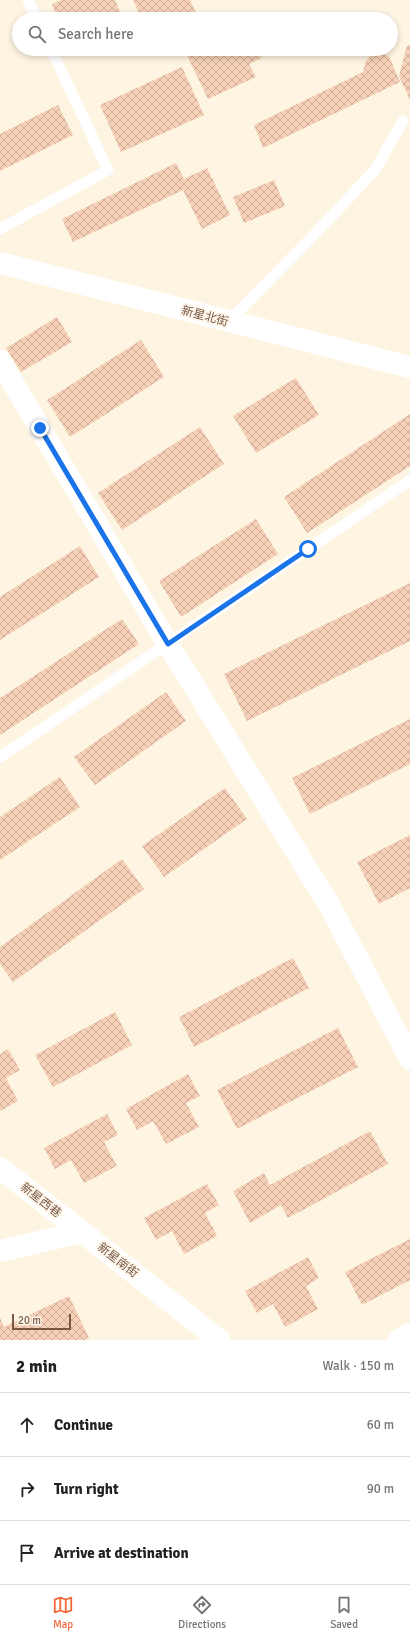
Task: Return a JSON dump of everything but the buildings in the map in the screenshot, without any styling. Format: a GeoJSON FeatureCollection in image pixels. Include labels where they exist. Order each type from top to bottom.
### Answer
{"type":"FeatureCollection","features":[{"type":"Feature","properties":{"kind":"street","name":"新星北街"},"geometry":{"type":"LineString","coordinates":[[0,263],[227,322],[410,367]]}},
{"type":"Feature","properties":{"kind":"street"},"geometry":{"type":"LineString","coordinates":[[0,361],[168,644],[331,908],[410,1059]]}},
{"type":"Feature","properties":{"kind":"street","name":"新星西巷"},"geometry":{"type":"LineString","coordinates":[[0,1168],[82,1232]]}},
{"type":"Feature","properties":{"kind":"street"},"geometry":{"type":"LineString","coordinates":[[0,1251],[82,1232]]}},
{"type":"Feature","properties":{"kind":"street","name":"新星南街"},"geometry":{"type":"LineString","coordinates":[[82,1232],[220,1340]]}},
{"type":"Feature","properties":{"kind":"street"},"geometry":{"type":"LineString","coordinates":[[399,1340],[410,1334]]}},
{"type":"Feature","properties":{"kind":"lane"},"geometry":{"type":"LineString","coordinates":[[28,0],[34,12]]}},
{"type":"Feature","properties":{"kind":"lane"},"geometry":{"type":"LineString","coordinates":[[0,229],[108,170],[54,56]]}},
{"type":"Feature","properties":{"kind":"lane"},"geometry":{"type":"LineString","coordinates":[[227,322],[312,237],[375,170],[403,121]]}},
{"type":"Feature","properties":{"kind":"lane"},"geometry":{"type":"LineString","coordinates":[[0,757],[410,480]]}},
{"type":"Feature","properties":{"kind":"route"},"geometry":{"type":"LineString","coordinates":[[40,428],[168,644],[308,549]]}}]}
